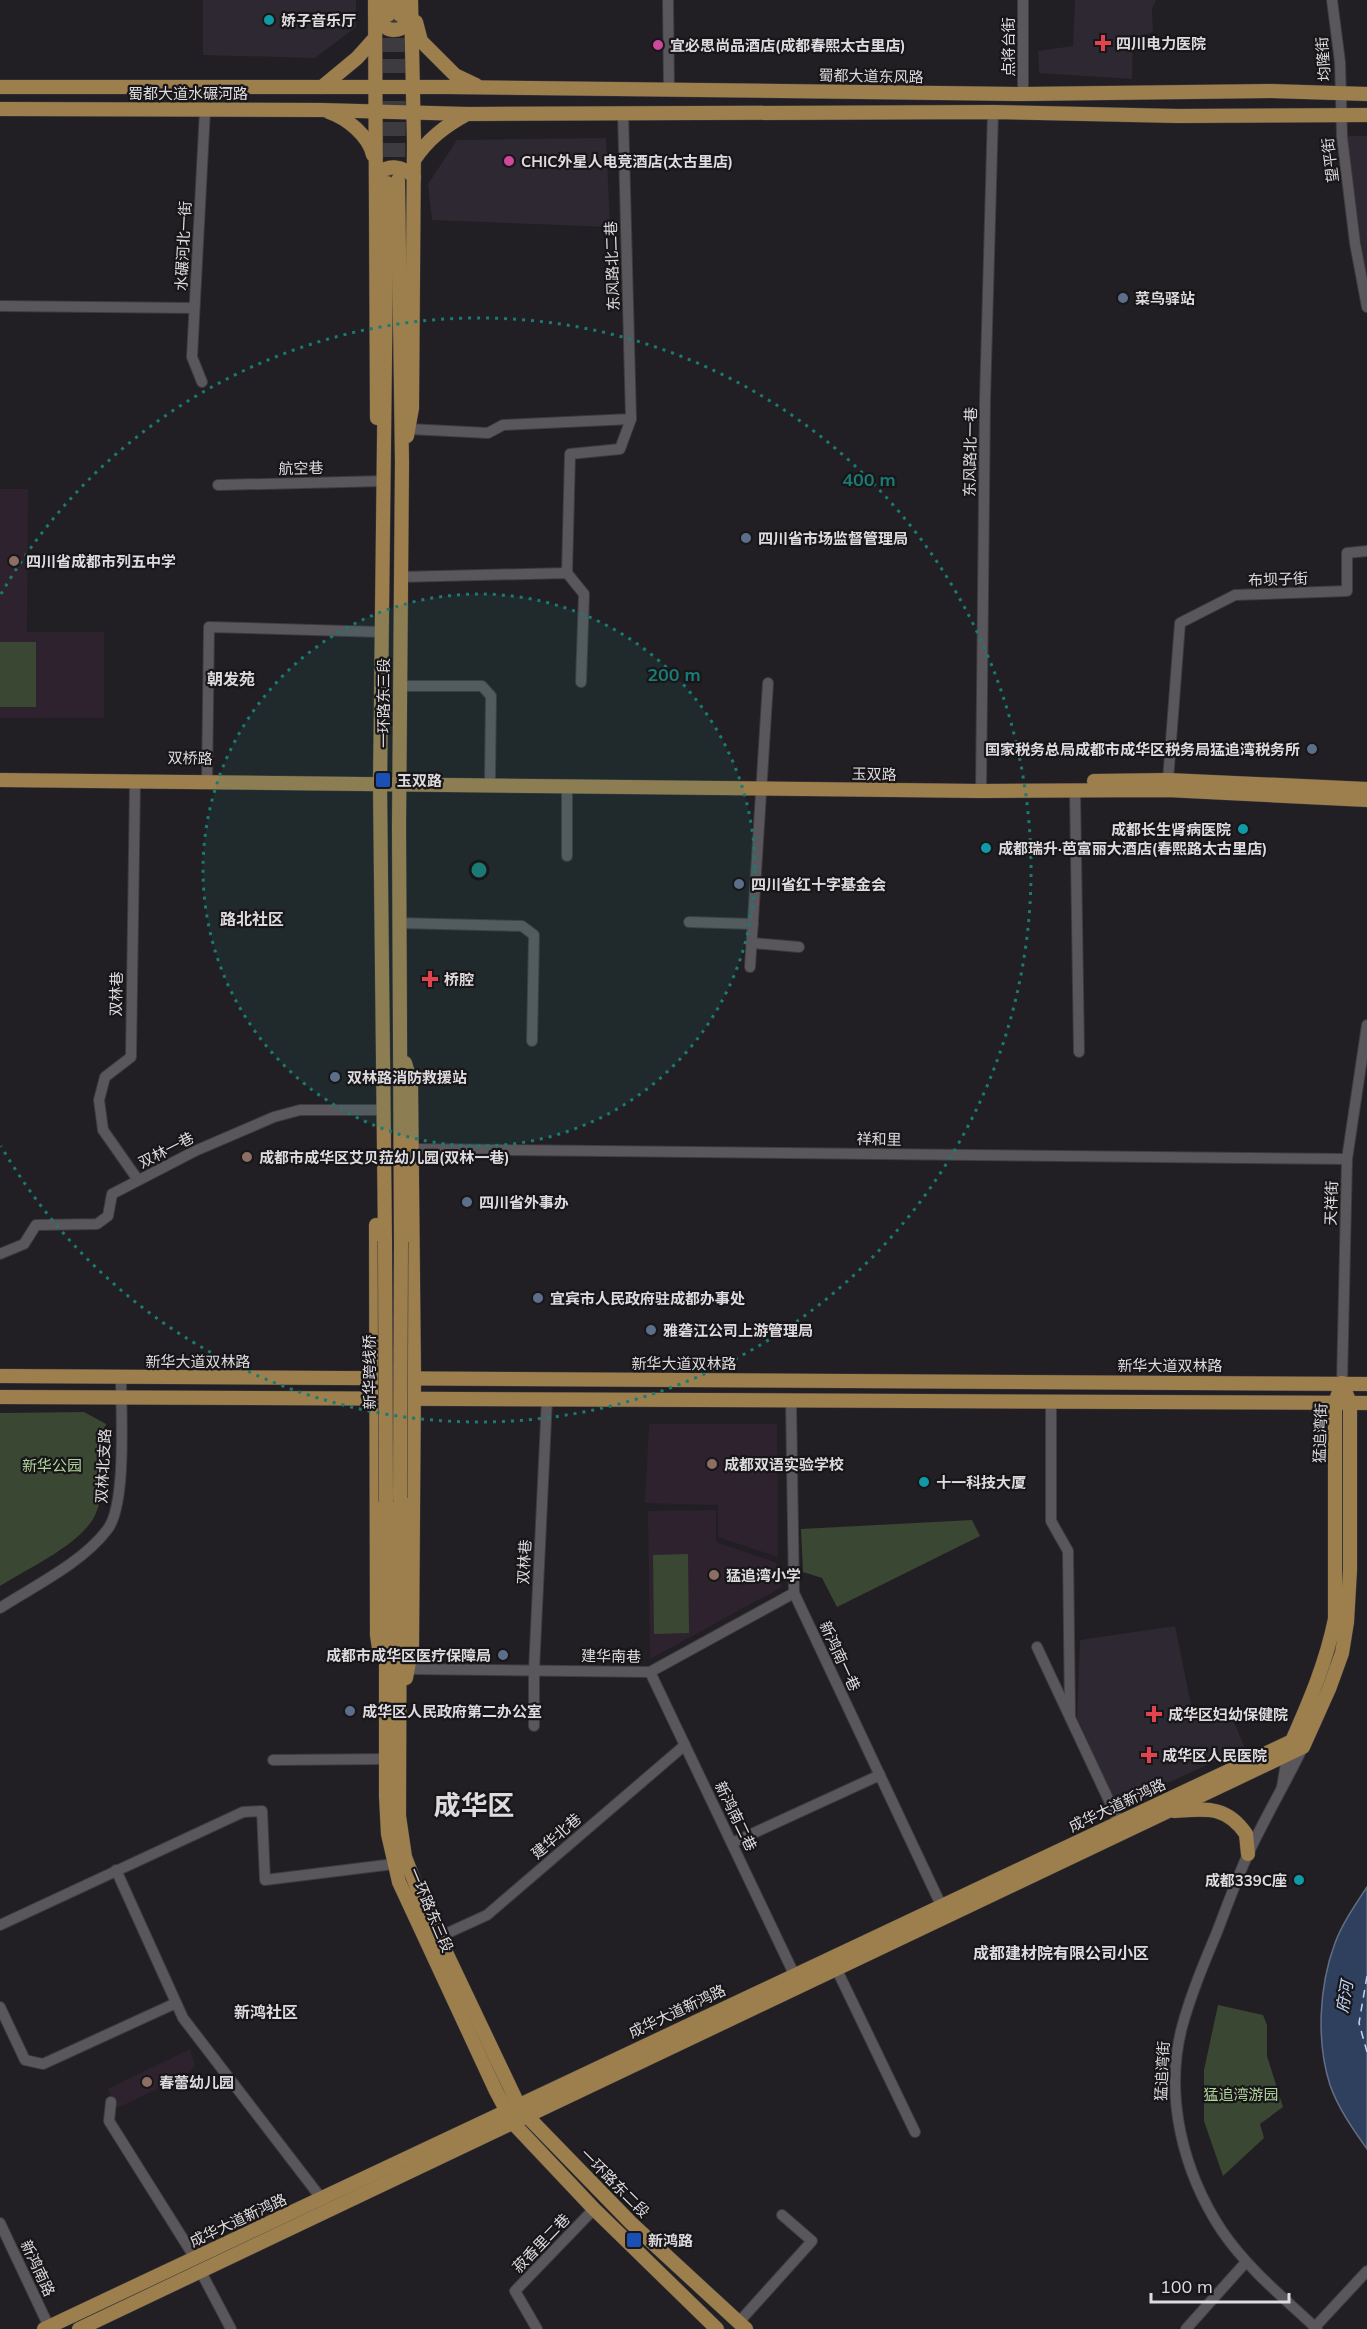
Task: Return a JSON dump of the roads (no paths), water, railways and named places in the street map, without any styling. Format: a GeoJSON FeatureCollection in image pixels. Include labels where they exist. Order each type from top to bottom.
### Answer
{"type":"FeatureCollection","features":[{"type":"Feature","properties":{"kind":"main road"},"geometry":{"type":"LineString","coordinates":[[388,0],[421,41],[455,75],[467,82],[490,88]]}},
{"type":"Feature","properties":{"kind":"main road"},"geometry":{"type":"LineString","coordinates":[[322,87],[357,58],[375,38],[396,8]]}},
{"type":"Feature","properties":{"kind":"main road"},"geometry":{"type":"LineString","coordinates":[[396,8],[412,87],[414,160],[412,408],[402,462]]}},
{"type":"Feature","properties":{"kind":"main road"},"geometry":{"type":"LineString","coordinates":[[375,38],[376,111],[384,177],[402,462]]}},
{"type":"Feature","properties":{"kind":"main road","name":"蜀都大道水碾河路"},"geometry":{"type":"LineString","coordinates":[[0,87],[376,88]]}},
{"type":"Feature","properties":{"kind":"main road","name":"蜀都大道东风路"},"geometry":{"type":"LineString","coordinates":[[376,88],[1023,94],[1271,91],[1367,94]]}},
{"type":"Feature","properties":{"kind":"main road","name":"蜀都大道水碾河路"},"geometry":{"type":"LineString","coordinates":[[0,109],[376,111]]}},
{"type":"Feature","properties":{"kind":"main road"},"geometry":{"type":"LineString","coordinates":[[321,110],[338,115],[361,133],[371,146],[384,177]]}},
{"type":"Feature","properties":{"kind":"main road"},"geometry":{"type":"LineString","coordinates":[[376,111],[467,114],[993,112],[1178,116],[1367,115]]}},
{"type":"Feature","properties":{"kind":"main road"},"geometry":{"type":"LineString","coordinates":[[414,160],[422,147],[438,131],[467,114]]}},
{"type":"Feature","properties":{"kind":"main road"},"geometry":{"type":"LineString","coordinates":[[384,177],[382,169],[392,167],[402,167],[414,177]]}},
{"type":"Feature","properties":{"kind":"main road","name":"一环路东三段"},"geometry":{"type":"LineString","coordinates":[[384,177],[385,464],[380,780],[384,1053]]}},
{"type":"Feature","properties":{"kind":"main road","name":"一环路东三段"},"geometry":{"type":"LineString","coordinates":[[401,1053],[399,781],[402,462]]}},
{"type":"Feature","properties":{"kind":"main road","name":"双桥路"},"geometry":{"type":"LineString","coordinates":[[0,771],[207,779],[380,780]]}},
{"type":"Feature","properties":{"kind":"main road","name":"玉双路"},"geometry":{"type":"LineString","coordinates":[[399,781],[490,777],[1167,790],[1367,800]]}},
{"type":"Feature","properties":{"kind":"main road","name":"双桥路"},"geometry":{"type":"LineString","coordinates":[[0,780],[135,783],[207,779]]}},
{"type":"Feature","properties":{"kind":"main road","name":"玉双路"},"geometry":{"type":"LineString","coordinates":[[380,780],[567,787],[763,784]]}},
{"type":"Feature","properties":{"kind":"main road","name":"玉双路"},"geometry":{"type":"LineString","coordinates":[[982,787],[1167,780],[1367,789]]}},
{"type":"Feature","properties":{"kind":"main road"},"geometry":{"type":"LineString","coordinates":[[384,1053],[377,1083],[376,1110],[377,1635],[394,1709]]}},
{"type":"Feature","properties":{"kind":"main road","name":"新华跨线桥"},"geometry":{"type":"LineString","coordinates":[[384,1053],[385,1241],[393,1500]]}},
{"type":"Feature","properties":{"kind":"main road"},"geometry":{"type":"LineString","coordinates":[[394,1709],[408,1670],[413,1636],[414,1378],[411,1083],[401,1053]]}},
{"type":"Feature","properties":{"kind":"main road","name":"新华跨线桥"},"geometry":{"type":"LineString","coordinates":[[393,1500],[401,1242],[401,1053]]}},
{"type":"Feature","properties":{"kind":"main road","name":"新华大道双林路"},"geometry":{"type":"LineString","coordinates":[[0,1376],[1367,1384]]}},
{"type":"Feature","properties":{"kind":"main road","name":"猛追湾街"},"geometry":{"type":"LineString","coordinates":[[1298,1744],[1328,1652],[1335,1619],[1335,1403],[1342,1383]]}},
{"type":"Feature","properties":{"kind":"main road","name":"猛追湾街"},"geometry":{"type":"LineString","coordinates":[[1298,1744],[1335,1671],[1342,1653],[1347,1622],[1350,1570],[1350,1403],[1342,1383]]}},
{"type":"Feature","properties":{"kind":"main road"},"geometry":{"type":"LineString","coordinates":[[0,1396],[1367,1403]]}},
{"type":"Feature","properties":{"kind":"main road"},"geometry":{"type":"LineString","coordinates":[[393,1500],[394,1709]]}},
{"type":"Feature","properties":{"kind":"main road","name":"一环路东三段"},"geometry":{"type":"LineString","coordinates":[[394,1709],[387,1759],[386,1816],[393,1864],[412,1912],[512,2112]]}},
{"type":"Feature","properties":{"kind":"main road","name":"一环路东三段"},"geometry":{"type":"LineString","coordinates":[[394,1709],[400,1832],[412,1878],[512,2112]]}},
{"type":"Feature","properties":{"kind":"main road","name":"成华大道新鸿路"},"geometry":{"type":"LineString","coordinates":[[48,2328],[321,2198],[512,2112],[526,2116],[1287,1754],[1298,1744]]}},
{"type":"Feature","properties":{"kind":"main road","name":"成华大道新鸿路"},"geometry":{"type":"LineString","coordinates":[[80,2329],[201,2272],[512,2112],[794,1974],[1119,1822],[1298,1744]]}},
{"type":"Feature","properties":{"kind":"main road"},"geometry":{"type":"LineString","coordinates":[[1166,1811],[1210,1808],[1223,1813],[1246,1834],[1248,1854]]}},
{"type":"Feature","properties":{"kind":"main road"},"geometry":{"type":"LineString","coordinates":[[512,2112],[594,2209],[717,2329]]}},
{"type":"Feature","properties":{"kind":"main road","name":"一环路东二段"},"geometry":{"type":"LineString","coordinates":[[526,2116],[631,2223],[742,2326]]}},
{"type":"Feature","properties":{"kind":"street"},"geometry":{"type":"LineString","coordinates":[[668,0],[669,89]]}},
{"type":"Feature","properties":{"kind":"street","name":"点将台街"},"geometry":{"type":"LineString","coordinates":[[1023,0],[1023,94]]}},
{"type":"Feature","properties":{"kind":"street","name":"均隆街"},"geometry":{"type":"LineString","coordinates":[[1332,0],[1340,62],[1340,115]]}},
{"type":"Feature","properties":{"kind":"street","name":"水碾河北一街"},"geometry":{"type":"LineString","coordinates":[[202,382],[192,357],[205,110]]}},
{"type":"Feature","properties":{"kind":"street","name":"东风路北二巷"},"geometry":{"type":"LineString","coordinates":[[567,573],[570,454],[620,449],[631,419],[623,112]]}},
{"type":"Feature","properties":{"kind":"street","name":"东风路北一巷"},"geometry":{"type":"LineString","coordinates":[[982,787],[985,400],[993,112]]}},
{"type":"Feature","properties":{"kind":"street","name":"望平街"},"geometry":{"type":"LineString","coordinates":[[1340,115],[1355,243],[1367,307]]}},
{"type":"Feature","properties":{"kind":"street"},"geometry":{"type":"LineString","coordinates":[[0,306],[194,308]]}},
{"type":"Feature","properties":{"kind":"street"},"geometry":{"type":"LineString","coordinates":[[409,429],[488,432],[503,425],[631,419]]}},
{"type":"Feature","properties":{"kind":"street","name":"航空巷"},"geometry":{"type":"LineString","coordinates":[[218,485],[384,481]]}},
{"type":"Feature","properties":{"kind":"street","name":"布坝子街"},"geometry":{"type":"LineString","coordinates":[[1167,780],[1180,623],[1235,595],[1347,591],[1347,553],[1367,551]]}},
{"type":"Feature","properties":{"kind":"street"},"geometry":{"type":"LineString","coordinates":[[400,577],[567,573],[584,594],[581,682]]}},
{"type":"Feature","properties":{"kind":"street"},"geometry":{"type":"LineString","coordinates":[[207,779],[209,627],[381,632]]}},
{"type":"Feature","properties":{"kind":"street"},"geometry":{"type":"LineString","coordinates":[[750,967],[768,683]]}},
{"type":"Feature","properties":{"kind":"street"},"geometry":{"type":"LineString","coordinates":[[400,686],[482,686],[491,696],[490,777]]}},
{"type":"Feature","properties":{"kind":"street","name":"双林巷"},"geometry":{"type":"LineString","coordinates":[[135,783],[130,1057],[105,1077],[99,1100],[103,1130],[138,1180]]}},
{"type":"Feature","properties":{"kind":"street"},"geometry":{"type":"LineString","coordinates":[[567,787],[567,856]]}},
{"type":"Feature","properties":{"kind":"street"},"geometry":{"type":"LineString","coordinates":[[1075,790],[1079,1052]]}},
{"type":"Feature","properties":{"kind":"street"},"geometry":{"type":"LineString","coordinates":[[688,922],[753,924]]}},
{"type":"Feature","properties":{"kind":"street"},"geometry":{"type":"LineString","coordinates":[[399,923],[522,926],[534,935],[532,1041]]}},
{"type":"Feature","properties":{"kind":"street"},"geometry":{"type":"LineString","coordinates":[[752,943],[799,947]]}},
{"type":"Feature","properties":{"kind":"street","name":"天祥街"},"geometry":{"type":"LineString","coordinates":[[1342,1383],[1347,1159],[1367,1025]]}},
{"type":"Feature","properties":{"kind":"street","name":"双林一巷"},"geometry":{"type":"LineString","coordinates":[[0,1254],[24,1244],[36,1225],[97,1224],[108,1216],[112,1194],[195,1151],[274,1117],[300,1110],[376,1110]]}},
{"type":"Feature","properties":{"kind":"street","name":"祥和里"},"geometry":{"type":"LineString","coordinates":[[412,1149],[1347,1159]]}},
{"type":"Feature","properties":{"kind":"street","name":"双林北支路"},"geometry":{"type":"LineString","coordinates":[[0,1608],[80,1556],[108,1529],[118,1503],[121,1377]]}},
{"type":"Feature","properties":{"kind":"street","name":"双林巷"},"geometry":{"type":"LineString","coordinates":[[534,1726],[534,1670],[547,1399]]}},
{"type":"Feature","properties":{"kind":"street","name":"新鸿南一巷"},"geometry":{"type":"LineString","coordinates":[[791,1400],[794,1593],[941,1905]]}},
{"type":"Feature","properties":{"kind":"street"},"geometry":{"type":"LineString","coordinates":[[1051,1401],[1051,1521],[1068,1551],[1070,1717]]}},
{"type":"Feature","properties":{"kind":"street","name":"建华南巷"},"geometry":{"type":"LineString","coordinates":[[408,1670],[650,1672],[794,1593]]}},
{"type":"Feature","properties":{"kind":"street"},"geometry":{"type":"LineString","coordinates":[[1037,1647],[1119,1822]]}},
{"type":"Feature","properties":{"kind":"street","name":"新鸿南二巷"},"geometry":{"type":"LineString","coordinates":[[650,1672],[794,1974]]}},
{"type":"Feature","properties":{"kind":"street","name":"猛追湾街"},"geometry":{"type":"LineString","coordinates":[[1298,1744],[1282,1786],[1248,1854],[1194,1987],[1182,2028],[1177,2059],[1176,2098],[1182,2140],[1192,2172],[1217,2222],[1246,2262],[1316,2328]]}},
{"type":"Feature","properties":{"kind":"street","name":"建华北巷"},"geometry":{"type":"LineString","coordinates":[[439,1937],[487,1915],[685,1745]]}},
{"type":"Feature","properties":{"kind":"street","name":"猛追湾街"},"geometry":{"type":"LineString","coordinates":[[1282,1786],[1287,1754]]}},
{"type":"Feature","properties":{"kind":"street"},"geometry":{"type":"LineString","coordinates":[[273,1760],[387,1759]]}},
{"type":"Feature","properties":{"kind":"street"},"geometry":{"type":"LineString","coordinates":[[732,1843],[879,1775]]}},
{"type":"Feature","properties":{"kind":"street"},"geometry":{"type":"LineString","coordinates":[[0,1925],[243,1812],[262,1811],[265,1880],[393,1864]]}},
{"type":"Feature","properties":{"kind":"street"},"geometry":{"type":"LineString","coordinates":[[116,1870],[183,2018],[321,2198]]}},
{"type":"Feature","properties":{"kind":"street"},"geometry":{"type":"LineString","coordinates":[[836,1968],[915,2132]]}},
{"type":"Feature","properties":{"kind":"street"},"geometry":{"type":"LineString","coordinates":[[0,2007],[25,2060],[44,2064],[176,2003]]}},
{"type":"Feature","properties":{"kind":"street"},"geometry":{"type":"LineString","coordinates":[[111,2102],[109,2121],[195,2258]]}},
{"type":"Feature","properties":{"kind":"street","name":"菽香里二巷"},"geometry":{"type":"LineString","coordinates":[[537,2329],[515,2291],[594,2209]]}},
{"type":"Feature","properties":{"kind":"street"},"geometry":{"type":"LineString","coordinates":[[742,2326],[812,2241],[782,2215]]}},
{"type":"Feature","properties":{"kind":"street","name":"新鸿南路"},"geometry":{"type":"LineString","coordinates":[[0,2223],[48,2328]]}},
{"type":"Feature","properties":{"kind":"street"},"geometry":{"type":"LineString","coordinates":[[1186,2329],[1246,2262]]}},
{"type":"Feature","properties":{"kind":"street"},"geometry":{"type":"LineString","coordinates":[[1316,2328],[1367,2271]]}},
{"type":"Feature","properties":{"kind":"street"},"geometry":{"type":"LineString","coordinates":[[201,2272],[231,2329]]}},
{"type":"Feature","properties":{"kind":"water","name":"府河"},"geometry":{"type":"Polygon","coordinates":[[[1367,1887],[1367,2149],[1333,2094],[1323,2050],[1321,2014],[1326,1977],[1335,1943],[1367,1887]]]}},
{"type":"Feature","properties":{"kind":"tunnel"},"geometry":{"type":"LineString","coordinates":[[387,178],[388,17]]}},
{"type":"Feature","properties":{"kind":"tunnel"},"geometry":{"type":"LineString","coordinates":[[398,178],[400,17]]}},
{"type":"Feature","properties":{"kind":"place","name":"娇子音乐厅"},"geometry":{"type":"Point","coordinates":[269,20]}},
{"type":"Feature","properties":{"kind":"place","name":"四川电力医院"},"geometry":{"type":"Point","coordinates":[1103,43]}},
{"type":"Feature","properties":{"kind":"place","name":"宜必思尚品酒店(成都春熙太古里店)"},"geometry":{"type":"Point","coordinates":[658,45]}},
{"type":"Feature","properties":{"kind":"place","name":"CHIC外星人电竞酒店(太古里店)"},"geometry":{"type":"Point","coordinates":[509,161]}},
{"type":"Feature","properties":{"kind":"place","name":"菜鸟驿站"},"geometry":{"type":"Point","coordinates":[1123,298]}},
{"type":"Feature","properties":{"kind":"place","name":"四川省市场监督管理局"},"geometry":{"type":"Point","coordinates":[746,538]}},
{"type":"Feature","properties":{"kind":"place","name":"四川省成都市列五中学"},"geometry":{"type":"Point","coordinates":[14,561]}},
{"type":"Feature","properties":{"kind":"place","name":"国家税务总局成都市成华区税务局猛追湾税务所"},"geometry":{"type":"Point","coordinates":[1312,749]}},
{"type":"Feature","properties":{"kind":"place","name":"玉双路"},"geometry":{"type":"Point","coordinates":[383,780]}},
{"type":"Feature","properties":{"kind":"place","name":"成都长生肾病医院"},"geometry":{"type":"Point","coordinates":[1243,829]}},
{"type":"Feature","properties":{"kind":"place","name":"成都瑞升·芭富丽大酒店(春熙路太古里店)"},"geometry":{"type":"Point","coordinates":[986,848]}},
{"type":"Feature","properties":{"kind":"place","name":"四川省红十字基金会"},"geometry":{"type":"Point","coordinates":[739,884]}},
{"type":"Feature","properties":{"kind":"place","name":"桥腔"},"geometry":{"type":"Point","coordinates":[430,979]}},
{"type":"Feature","properties":{"kind":"place","name":"双林路消防救援站"},"geometry":{"type":"Point","coordinates":[335,1077]}},
{"type":"Feature","properties":{"kind":"place","name":"成都市成华区艾贝菈幼儿园(双林一巷)"},"geometry":{"type":"Point","coordinates":[247,1157]}},
{"type":"Feature","properties":{"kind":"place","name":"四川省外事办"},"geometry":{"type":"Point","coordinates":[467,1202]}},
{"type":"Feature","properties":{"kind":"place","name":"宜宾市人民政府驻成都办事处"},"geometry":{"type":"Point","coordinates":[538,1298]}},
{"type":"Feature","properties":{"kind":"place","name":"雅砻江公司上游管理局"},"geometry":{"type":"Point","coordinates":[651,1330]}},
{"type":"Feature","properties":{"kind":"place","name":"成都双语实验学校"},"geometry":{"type":"Point","coordinates":[712,1464]}},
{"type":"Feature","properties":{"kind":"place","name":"十一科技大厦"},"geometry":{"type":"Point","coordinates":[924,1482]}},
{"type":"Feature","properties":{"kind":"place","name":"猛追湾小学"},"geometry":{"type":"Point","coordinates":[714,1575]}},
{"type":"Feature","properties":{"kind":"place","name":"成都市成华区医疗保障局"},"geometry":{"type":"Point","coordinates":[503,1655]}},
{"type":"Feature","properties":{"kind":"place","name":"成华区人民政府第二办公室"},"geometry":{"type":"Point","coordinates":[350,1711]}},
{"type":"Feature","properties":{"kind":"place","name":"成华区妇幼保健院"},"geometry":{"type":"Point","coordinates":[1154,1714]}},
{"type":"Feature","properties":{"kind":"place","name":"成华区人民医院"},"geometry":{"type":"Point","coordinates":[1149,1755]}},
{"type":"Feature","properties":{"kind":"place","name":"成都339C座"},"geometry":{"type":"Point","coordinates":[1299,1880]}},
{"type":"Feature","properties":{"kind":"place","name":"春蕾幼儿园"},"geometry":{"type":"Point","coordinates":[147,2082]}},
{"type":"Feature","properties":{"kind":"place","name":"新鸿路"},"geometry":{"type":"Point","coordinates":[634,2240]}},
{"type":"Feature","properties":{"kind":"district","name":"朝发苑"},"geometry":{"type":"Point","coordinates":[231,679]}},
{"type":"Feature","properties":{"kind":"district","name":"路北社区"},"geometry":{"type":"Point","coordinates":[252,919]}},
{"type":"Feature","properties":{"kind":"district","name":"成华区"},"geometry":{"type":"Point","coordinates":[474,1805]}},
{"type":"Feature","properties":{"kind":"district","name":"成都建材院有限公司小区"},"geometry":{"type":"Point","coordinates":[1061,1953]}},
{"type":"Feature","properties":{"kind":"district","name":"新鸿社区"},"geometry":{"type":"Point","coordinates":[266,2012]}},
{"type":"Feature","properties":{"kind":"park label","name":"新华公园"},"geometry":{"type":"Point","coordinates":[52,1465]}},
{"type":"Feature","properties":{"kind":"park label","name":"猛追湾游园"},"geometry":{"type":"Point","coordinates":[1241,2094]}}]}
